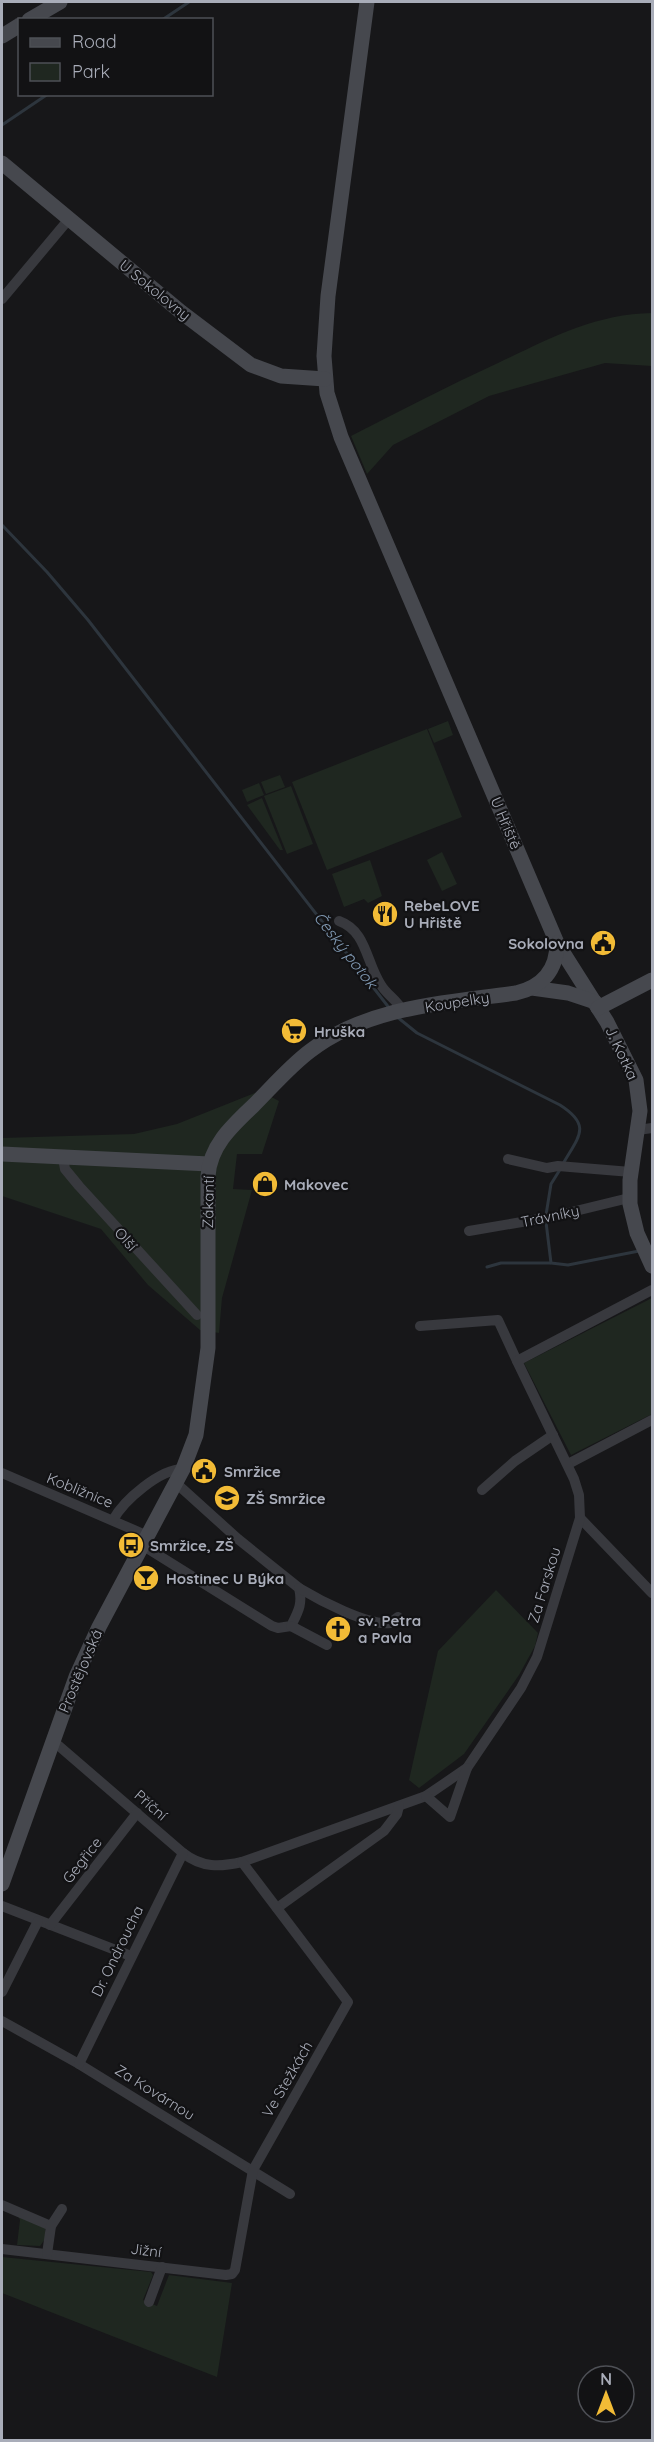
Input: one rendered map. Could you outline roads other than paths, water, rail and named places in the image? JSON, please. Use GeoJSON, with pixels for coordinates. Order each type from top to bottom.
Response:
{"type":"FeatureCollection","features":[{"type":"Feature","properties":{"kind":"main road"},"geometry":{"type":"LineString","coordinates":[[32,18],[60,2]]}},
{"type":"Feature","properties":{"kind":"main road","name":"U Hřiště"},"geometry":{"type":"LineString","coordinates":[[367,2],[328,296],[324,356],[325,379],[332,411],[342,437],[557,943]]}},
{"type":"Feature","properties":{"kind":"main road"},"geometry":{"type":"LineString","coordinates":[[2,36],[18,26]]}},
{"type":"Feature","properties":{"kind":"main road","name":"U Sokolovny"},"geometry":{"type":"LineString","coordinates":[[2,163],[181,312],[251,366],[280,376],[325,379]]}},
{"type":"Feature","properties":{"kind":"main road"},"geometry":{"type":"LineString","coordinates":[[532,988],[545,978],[551,969],[556,959],[557,943]]}},
{"type":"Feature","properties":{"kind":"main road"},"geometry":{"type":"LineString","coordinates":[[557,943],[597,1005],[652,980]]}},
{"type":"Feature","properties":{"kind":"main road","name":"Koupelky"},"geometry":{"type":"LineString","coordinates":[[381,1015],[532,988],[562,992],[597,1005]]}},
{"type":"Feature","properties":{"kind":"main road","name":"J. Kotka"},"geometry":{"type":"LineString","coordinates":[[597,1005],[636,1080],[645,1129],[631,1172]]}},
{"type":"Feature","properties":{"kind":"main road","name":"Zákantí"},"geometry":{"type":"LineString","coordinates":[[183,1469],[198,1426],[207,1357],[209,1164],[218,1144],[228,1131],[303,1056],[338,1035],[381,1015]]}},
{"type":"Feature","properties":{"kind":"main road"},"geometry":{"type":"LineString","coordinates":[[2,1154],[209,1164]]}},
{"type":"Feature","properties":{"kind":"main road"},"geometry":{"type":"LineString","coordinates":[[631,1172],[629,1198],[631,1214],[641,1244],[652,1264]]}},
{"type":"Feature","properties":{"kind":"main road","name":"Prostějovská"},"geometry":{"type":"LineString","coordinates":[[2,1884],[52,1740],[86,1655],[183,1469]]}},
{"type":"Feature","properties":{"kind":"street"},"geometry":{"type":"LineString","coordinates":[[2,299],[69,219]]}},
{"type":"Feature","properties":{"kind":"street"},"geometry":{"type":"LineString","coordinates":[[339,921],[346,924],[363,940],[369,963],[378,981],[400,1011]]}},
{"type":"Feature","properties":{"kind":"street","name":"Olší"},"geometry":{"type":"LineString","coordinates":[[63,1158],[66,1169],[79,1186],[196,1315]]}},
{"type":"Feature","properties":{"kind":"street"},"geometry":{"type":"LineString","coordinates":[[508,1159],[547,1168],[631,1172]]}},
{"type":"Feature","properties":{"kind":"street","name":"Trávníky"},"geometry":{"type":"LineString","coordinates":[[469,1231],[546,1218],[629,1198]]}},
{"type":"Feature","properties":{"kind":"street"},"geometry":{"type":"LineString","coordinates":[[517,1361],[652,1290]]}},
{"type":"Feature","properties":{"kind":"street"},"geometry":{"type":"LineString","coordinates":[[420,1326],[498,1320],[553,1436],[515,1461],[482,1490]]}},
{"type":"Feature","properties":{"kind":"street"},"geometry":{"type":"LineString","coordinates":[[568,1464],[652,1420]]}},
{"type":"Feature","properties":{"kind":"street","name":"Za Farskou"},"geometry":{"type":"LineString","coordinates":[[426,1796],[467,1768],[521,1688],[537,1657],[580,1518],[579,1495],[568,1464],[553,1436]]}},
{"type":"Feature","properties":{"kind":"street"},"geometry":{"type":"LineString","coordinates":[[113,1520],[131,1497],[165,1473],[183,1469]]}},
{"type":"Feature","properties":{"kind":"street","name":"Kobližnice"},"geometry":{"type":"LineString","coordinates":[[2,1473],[113,1520],[272,1626],[278,1629],[291,1626],[327,1646]]}},
{"type":"Feature","properties":{"kind":"street"},"geometry":{"type":"LineString","coordinates":[[176,1483],[238,1539],[300,1588],[326,1604],[378,1622],[390,1623],[398,1617]]}},
{"type":"Feature","properties":{"kind":"street"},"geometry":{"type":"LineString","coordinates":[[580,1518],[652,1593]]}},
{"type":"Feature","properties":{"kind":"street"},"geometry":{"type":"LineString","coordinates":[[291,1626],[302,1599],[300,1588]]}},
{"type":"Feature","properties":{"kind":"street","name":"Příční"},"geometry":{"type":"LineString","coordinates":[[52,1740],[183,1853],[193,1861],[208,1865],[227,1866],[242,1862],[426,1796]]}},
{"type":"Feature","properties":{"kind":"street"},"geometry":{"type":"LineString","coordinates":[[426,1796],[450,1817],[467,1768]]}},
{"type":"Feature","properties":{"kind":"street"},"geometry":{"type":"LineString","coordinates":[[242,1862],[277,1908],[384,1831],[397,1814],[399,1806]]}},
{"type":"Feature","properties":{"kind":"street","name":"Gegřice"},"geometry":{"type":"LineString","coordinates":[[50,1925],[137,1813]]}},
{"type":"Feature","properties":{"kind":"street","name":"Dr. Ondroucha"},"geometry":{"type":"LineString","coordinates":[[79,2064],[183,1853]]}},
{"type":"Feature","properties":{"kind":"street"},"geometry":{"type":"LineString","coordinates":[[2,1906],[131,1956]]}},
{"type":"Feature","properties":{"kind":"street","name":"Ve Stežkách"},"geometry":{"type":"LineString","coordinates":[[253,2170],[348,2002],[277,1908]]}},
{"type":"Feature","properties":{"kind":"street"},"geometry":{"type":"LineString","coordinates":[[2,1992],[38,1921]]}},
{"type":"Feature","properties":{"kind":"street","name":"Za Kovárnou"},"geometry":{"type":"LineString","coordinates":[[2,2021],[79,2064],[290,2194]]}},
{"type":"Feature","properties":{"kind":"street","name":"Jižní"},"geometry":{"type":"LineString","coordinates":[[2,2249],[232,2274],[237,2266],[253,2170]]}},
{"type":"Feature","properties":{"kind":"street"},"geometry":{"type":"LineString","coordinates":[[2,2205],[51,2226]]}},
{"type":"Feature","properties":{"kind":"street"},"geometry":{"type":"LineString","coordinates":[[46,2254],[51,2226],[62,2209]]}},
{"type":"Feature","properties":{"kind":"street"},"geometry":{"type":"LineString","coordinates":[[149,2302],[162,2267]]}},
{"type":"Feature","properties":{"kind":"waterway"},"geometry":{"type":"LineString","coordinates":[[165,18],[189,2]]}},
{"type":"Feature","properties":{"kind":"waterway"},"geometry":{"type":"LineString","coordinates":[[2,125],[45,96]]}},
{"type":"Feature","properties":{"kind":"waterway","name":"Český potok"},"geometry":{"type":"LineString","coordinates":[[2,525],[47,572],[88,620],[390,1009]]}},
{"type":"Feature","properties":{"kind":"waterway","name":"Český potok"},"geometry":{"type":"LineString","coordinates":[[396,1016],[417,1033],[570,1112],[576,1119],[580,1131],[564,1162]]}},
{"type":"Feature","properties":{"kind":"waterway","name":"Český potok"},"geometry":{"type":"LineString","coordinates":[[546,1215],[551,1184],[561,1168]]}},
{"type":"Feature","properties":{"kind":"waterway","name":"Český potok"},"geometry":{"type":"LineString","coordinates":[[546,1222],[551,1263],[568,1265],[639,1251]]}},
{"type":"Feature","properties":{"kind":"waterway"},"geometry":{"type":"LineString","coordinates":[[487,1267],[501,1263],[550,1263]]}},
{"type":"Feature","properties":{"kind":"place","name":"RebeLOVE U Hřiště"},"geometry":{"type":"Point","coordinates":[385,914]}},
{"type":"Feature","properties":{"kind":"place","name":"Sokolovna"},"geometry":{"type":"Point","coordinates":[603,943]}},
{"type":"Feature","properties":{"kind":"place","name":"Hruška"},"geometry":{"type":"Point","coordinates":[294,1031]}},
{"type":"Feature","properties":{"kind":"place","name":"Makovec"},"geometry":{"type":"Point","coordinates":[265,1184]}},
{"type":"Feature","properties":{"kind":"place","name":"Smržice"},"geometry":{"type":"Point","coordinates":[204,1471]}},
{"type":"Feature","properties":{"kind":"place","name":"ZŠ Smržice"},"geometry":{"type":"Point","coordinates":[227,1498]}},
{"type":"Feature","properties":{"kind":"place","name":"Smržice, ZŠ"},"geometry":{"type":"Point","coordinates":[131,1545]}},
{"type":"Feature","properties":{"kind":"place","name":"Hostinec U Býka"},"geometry":{"type":"Point","coordinates":[146,1578]}},
{"type":"Feature","properties":{"kind":"place","name":"sv. Petra a Pavla"},"geometry":{"type":"Point","coordinates":[338,1629]}}]}
